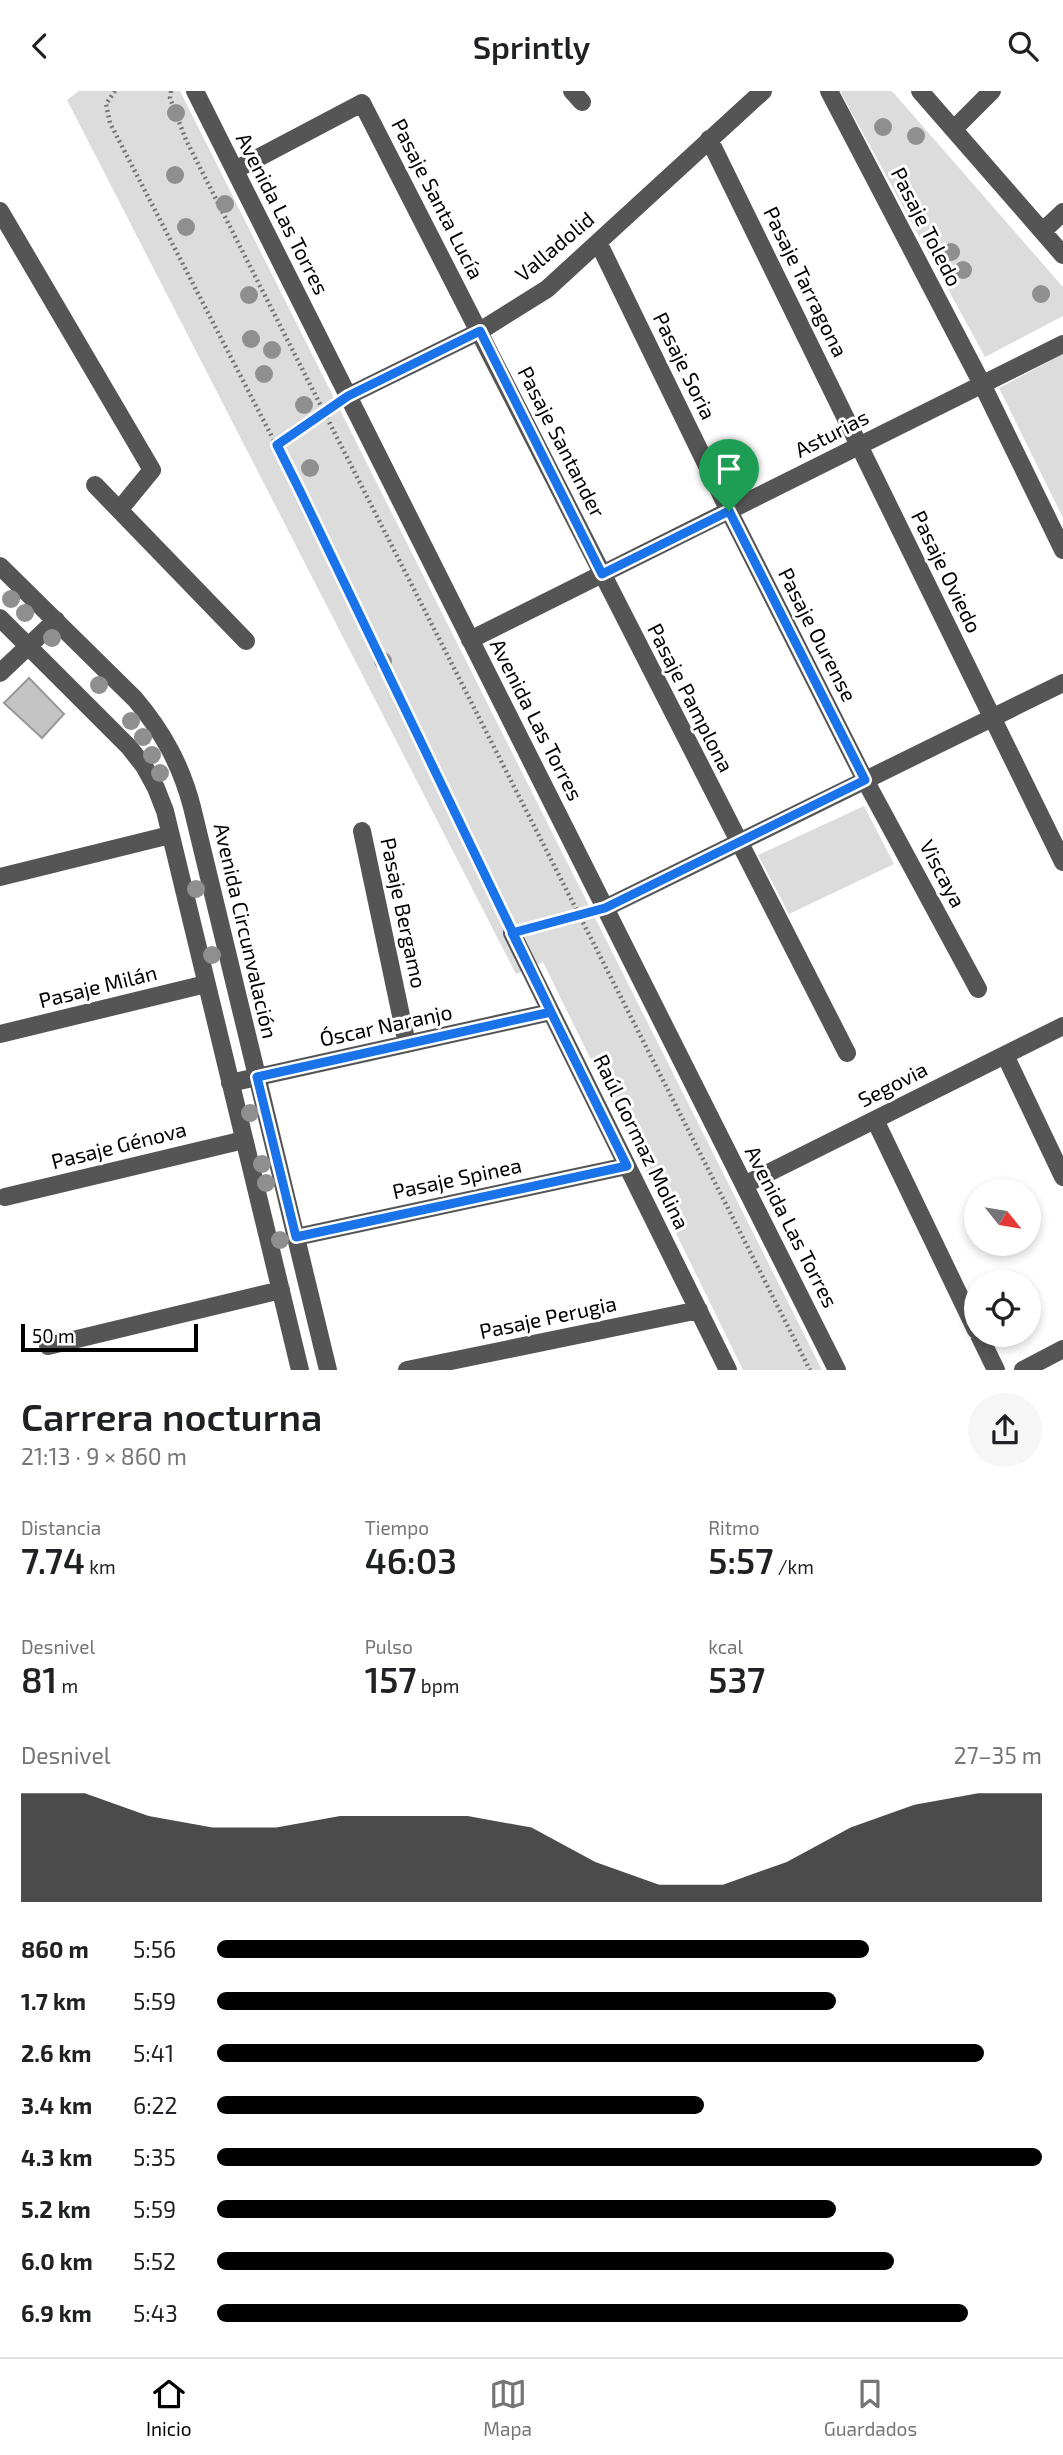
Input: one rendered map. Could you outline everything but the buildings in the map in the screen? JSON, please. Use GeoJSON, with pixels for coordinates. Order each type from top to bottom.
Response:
{"type":"FeatureCollection","features":[{"type":"Feature","properties":{"kind":"street","name":"Avenida Las Torres"},"geometry":{"type":"LineString","coordinates":[[195,91],[837,1370]]}},
{"type":"Feature","properties":{"kind":"street","name":"Valladolid"},"geometry":{"type":"LineString","coordinates":[[348,396],[480,331],[547,289],[763,91]]}},
{"type":"Feature","properties":{"kind":"street","name":"Pasaje Toledo"},"geometry":{"type":"LineString","coordinates":[[829,91],[982,384],[1063,550]]}},
{"type":"Feature","properties":{"kind":"street"},"geometry":{"type":"LineString","coordinates":[[920,91],[1063,255]]}},
{"type":"Feature","properties":{"kind":"street"},"geometry":{"type":"LineString","coordinates":[[954,129],[992,91]]}},
{"type":"Feature","properties":{"kind":"street","name":"Pasaje Santa Lucía"},"geometry":{"type":"LineString","coordinates":[[235,170],[362,103],[480,331]]}},
{"type":"Feature","properties":{"kind":"street","name":"Pasaje Tarragona"},"geometry":{"type":"LineString","coordinates":[[709,139],[860,445]]}},
{"type":"Feature","properties":{"kind":"street"},"geometry":{"type":"LineString","coordinates":[[0,211],[152,470],[120,509]]}},
{"type":"Feature","properties":{"kind":"street"},"geometry":{"type":"LineString","coordinates":[[1044,231],[1063,212]]}},
{"type":"Feature","properties":{"kind":"street","name":"Pasaje Soria"},"geometry":{"type":"LineString","coordinates":[[598,242],[729,511]]}},
{"type":"Feature","properties":{"kind":"street","name":"Pasaje Santander"},"geometry":{"type":"LineString","coordinates":[[480,331],[602,574]]}},
{"type":"Feature","properties":{"kind":"street","name":"Asturias"},"geometry":{"type":"LineString","coordinates":[[470,640],[1063,344]]}},
{"type":"Feature","properties":{"kind":"street","name":"Pasaje Oviedo"},"geometry":{"type":"LineString","coordinates":[[860,445],[1063,862]]}},
{"type":"Feature","properties":{"kind":"street"},"geometry":{"type":"LineString","coordinates":[[96,485],[246,641]]}},
{"type":"Feature","properties":{"kind":"street","name":"Pasaje Ourense"},"geometry":{"type":"LineString","coordinates":[[729,511],[865,780]]}},
{"type":"Feature","properties":{"kind":"street","name":"Avenida Circunvalación"},"geometry":{"type":"LineString","coordinates":[[0,566],[135,699],[152,719],[177,762],[192,807],[328,1370]]}},
{"type":"Feature","properties":{"kind":"street","name":"Pasaje Pamplona"},"geometry":{"type":"LineString","coordinates":[[602,574],[738,843]]}},
{"type":"Feature","properties":{"kind":"street"},"geometry":{"type":"LineString","coordinates":[[0,618],[117,733],[137,757],[156,788],[170,835],[300,1370]]}},
{"type":"Feature","properties":{"kind":"street"},"geometry":{"type":"LineString","coordinates":[[0,673],[56,620]]}},
{"type":"Feature","properties":{"kind":"street"},"geometry":{"type":"LineString","coordinates":[[605,908],[1063,683]]}},
{"type":"Feature","properties":{"kind":"street","name":"Viscaya"},"geometry":{"type":"LineString","coordinates":[[865,780],[978,989]]}},
{"type":"Feature","properties":{"kind":"street","name":"Pasaje Bergamo"},"geometry":{"type":"LineString","coordinates":[[362,831],[407,1044]]}},
{"type":"Feature","properties":{"kind":"street"},"geometry":{"type":"LineString","coordinates":[[0,877],[170,835]]}},
{"type":"Feature","properties":{"kind":"street"},"geometry":{"type":"LineString","coordinates":[[738,843],[847,1053]]}},
{"type":"Feature","properties":{"kind":"street","name":"Raúl Gormaz Molina"},"geometry":{"type":"LineString","coordinates":[[512,933],[728,1370]]}},
{"type":"Feature","properties":{"kind":"street","name":"Pasaje Milán"},"geometry":{"type":"LineString","coordinates":[[0,1034],[206,984]]}},
{"type":"Feature","properties":{"kind":"street","name":"Óscar Naranjo"},"geometry":{"type":"LineString","coordinates":[[230,1083],[551,1012]]}},
{"type":"Feature","properties":{"kind":"street","name":"Segovia"},"geometry":{"type":"LineString","coordinates":[[744,1185],[1063,1026]]}},
{"type":"Feature","properties":{"kind":"street"},"geometry":{"type":"LineString","coordinates":[[1004,1055],[1063,1177]]}},
{"type":"Feature","properties":{"kind":"street"},"geometry":{"type":"LineString","coordinates":[[875,1120],[964,1305]]}},
{"type":"Feature","properties":{"kind":"street","name":"Pasaje Génova"},"geometry":{"type":"LineString","coordinates":[[5,1197],[244,1140]]}},
{"type":"Feature","properties":{"kind":"street","name":"Pasaje Spinea"},"geometry":{"type":"LineString","coordinates":[[296,1237],[627,1166]]}},
{"type":"Feature","properties":{"kind":"street"},"geometry":{"type":"LineString","coordinates":[[48,1346],[281,1290]]}},
{"type":"Feature","properties":{"kind":"street","name":"Pasaje Perugia"},"geometry":{"type":"LineString","coordinates":[[407,1370],[699,1310]]}},
{"type":"Feature","properties":{"kind":"street"},"geometry":{"type":"LineString","coordinates":[[985,1347],[996,1370]]}},
{"type":"Feature","properties":{"kind":"street"},"geometry":{"type":"LineString","coordinates":[[1023,1370],[1063,1349]]}},
{"type":"Feature","properties":{"kind":"path"},"geometry":{"type":"LineString","coordinates":[[115,91],[106,104],[110,123],[277,445],[512,933],[605,908]]}},
{"type":"Feature","properties":{"kind":"path"},"geometry":{"type":"LineString","coordinates":[[171,91],[170,98],[186,140],[810,1370]]}},
{"type":"Feature","properties":{"kind":"path"},"geometry":{"type":"LineString","coordinates":[[277,445],[348,396]]}},
{"type":"Feature","properties":{"kind":"shaded area"},"geometry":{"type":"Polygon","coordinates":[[[79,91],[180,91],[822,1370],[743,1370],[543,962],[516,974],[67,100],[79,91]]]}},
{"type":"Feature","properties":{"kind":"shaded area"},"geometry":{"type":"Polygon","coordinates":[[[840,91],[892,91],[1063,287],[1063,316],[985,357],[840,91]]]}},
{"type":"Feature","properties":{"kind":"shaded area"},"geometry":{"type":"Polygon","coordinates":[[[1063,354],[1063,518],[999,388],[1063,354]]]}},
{"type":"Feature","properties":{"kind":"shaded area"},"geometry":{"type":"Polygon","coordinates":[[[864,806],[894,864],[789,914],[758,855],[864,806]]]}},
{"type":"Feature","properties":{"kind":"route"},"geometry":{"type":"LineString","coordinates":[[729,511],[602,574],[480,331],[348,396],[277,445],[512,933],[551,1012],[257,1077],[296,1237],[627,1166],[551,1012],[512,933],[605,908],[865,780],[729,511]]}}]}
